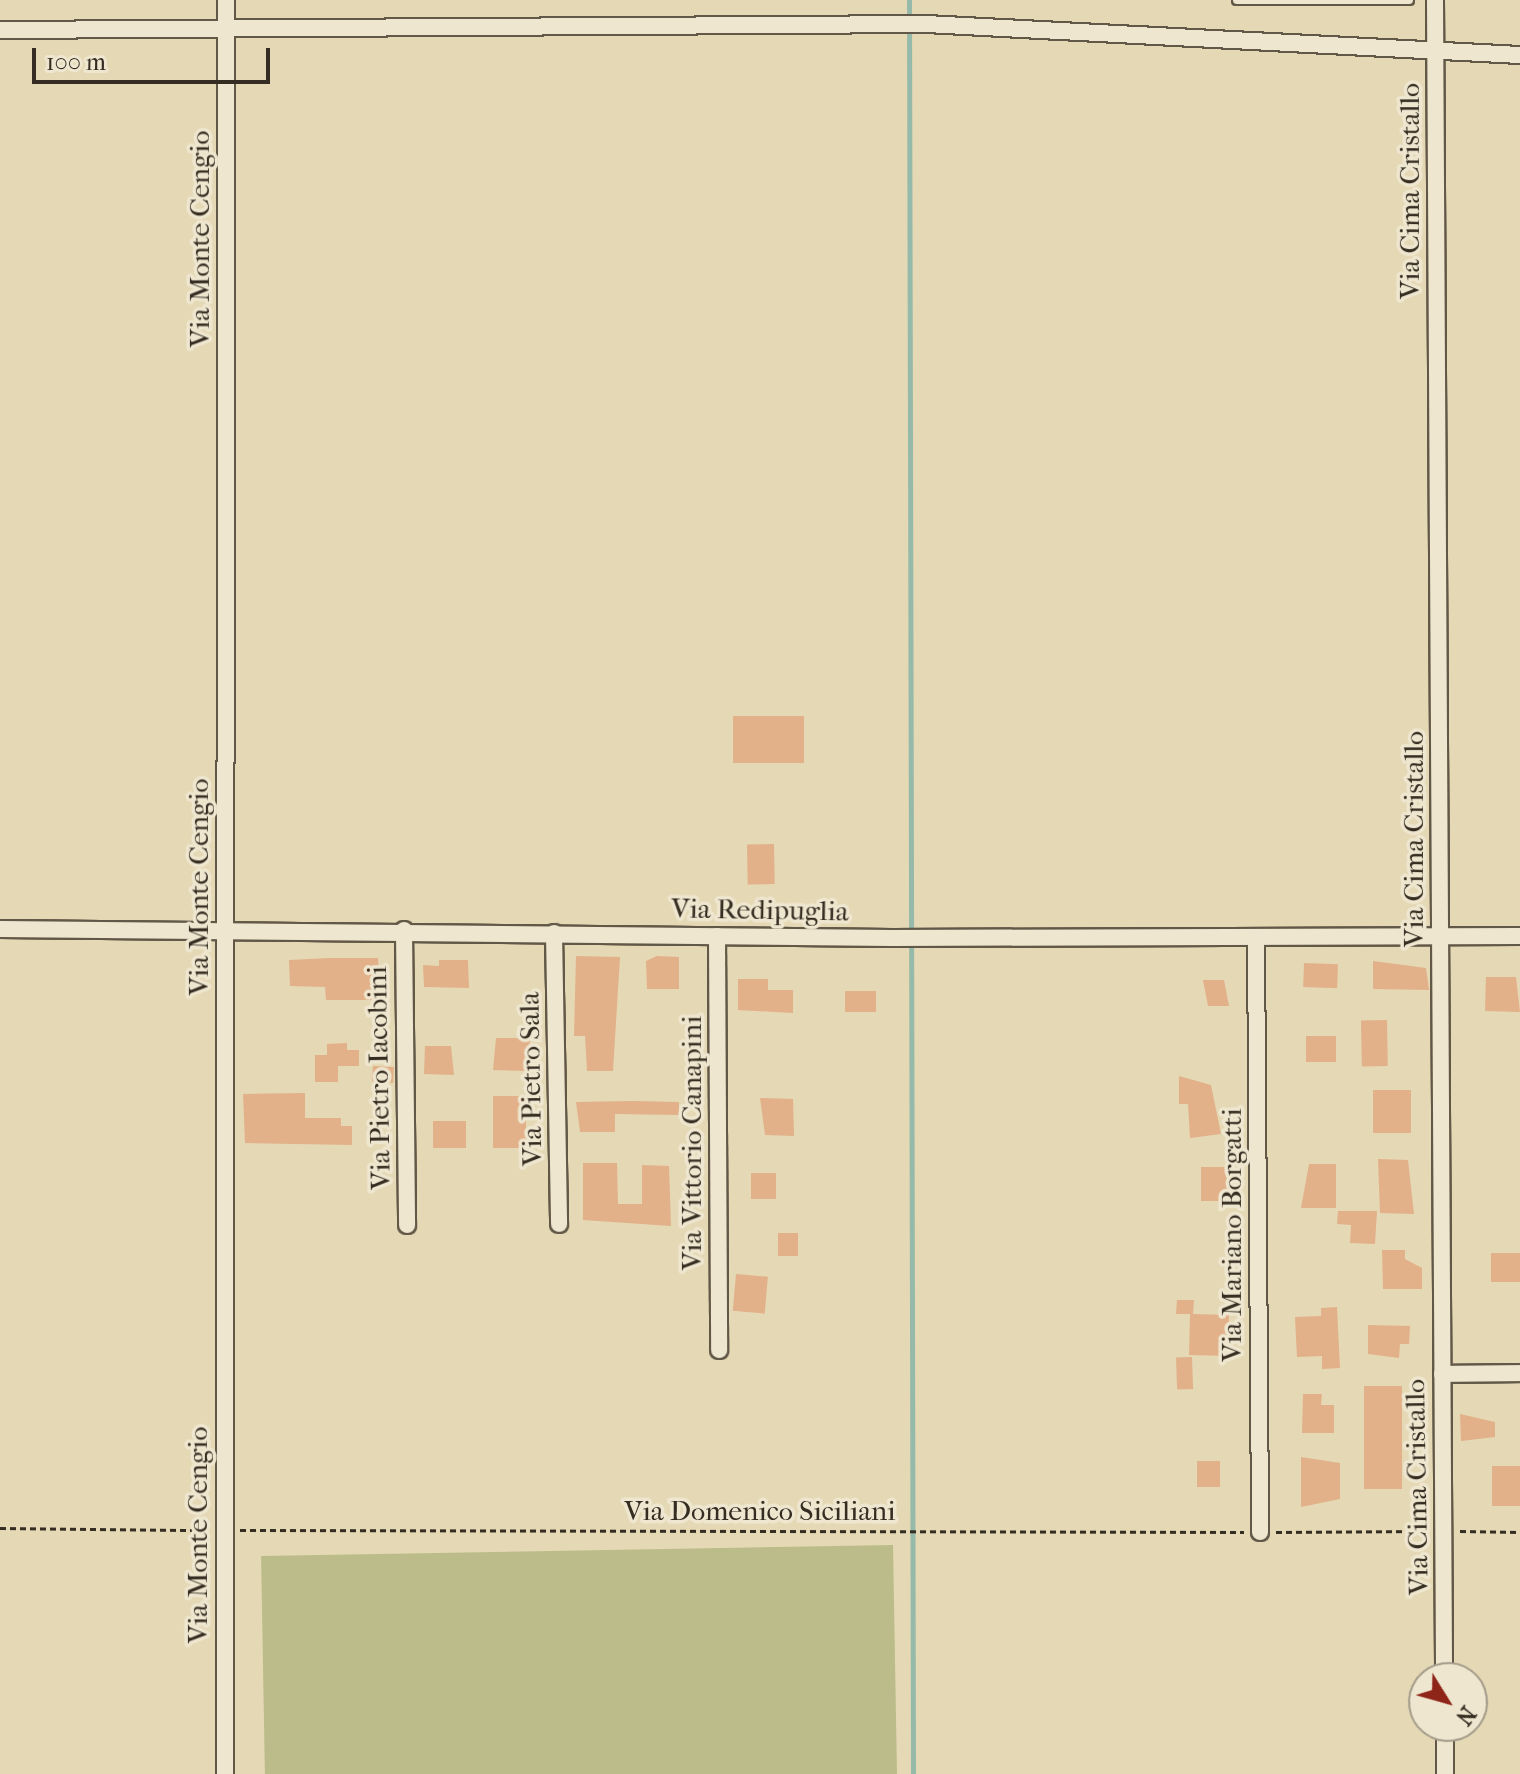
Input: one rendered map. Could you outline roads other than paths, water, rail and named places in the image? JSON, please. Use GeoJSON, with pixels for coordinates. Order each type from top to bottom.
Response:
{"type":"FeatureCollection","features":[{"type":"Feature","properties":{"kind":"street","name":"Via Monte Cengio"},"geometry":{"type":"LineString","coordinates":[[225,1774],[226,0]]}},
{"type":"Feature","properties":{"kind":"street","name":"Via Cima Cristallo"},"geometry":{"type":"LineString","coordinates":[[1435,0],[1444,1662]]}},
{"type":"Feature","properties":{"kind":"street"},"geometry":{"type":"LineString","coordinates":[[0,30],[226,33],[926,24],[1435,53],[1520,55]]}},
{"type":"Feature","properties":{"kind":"street","name":"Via Redipuglia"},"geometry":{"type":"LineString","coordinates":[[0,929],[224,927],[892,938],[1520,936]]}},
{"type":"Feature","properties":{"kind":"street","name":"Via Pietro Iacobini"},"geometry":{"type":"LineString","coordinates":[[404,930],[407,1225]]}},
{"type":"Feature","properties":{"kind":"street","name":"Via Pietro Sala"},"geometry":{"type":"LineString","coordinates":[[554,933],[559,1224]]}},
{"type":"Feature","properties":{"kind":"street","name":"Via Vittorio Canapini"},"geometry":{"type":"LineString","coordinates":[[717,936],[719,1350]]}},
{"type":"Feature","properties":{"kind":"street","name":"Via Mariano Borgatti"},"geometry":{"type":"LineString","coordinates":[[1256,937],[1260,1532]]}},
{"type":"Feature","properties":{"kind":"street"},"geometry":{"type":"LineString","coordinates":[[1442,1374],[1520,1373]]}},
{"type":"Feature","properties":{"kind":"street"},"geometry":{"type":"LineString","coordinates":[[1445,1742],[1445,1774]]}},
{"type":"Feature","properties":{"kind":"lane"},"geometry":{"type":"LineString","coordinates":[[1237,0],[1409,0]]}},
{"type":"Feature","properties":{"kind":"waterway"},"geometry":{"type":"LineString","coordinates":[[909,0],[913,1774]]}}]}
